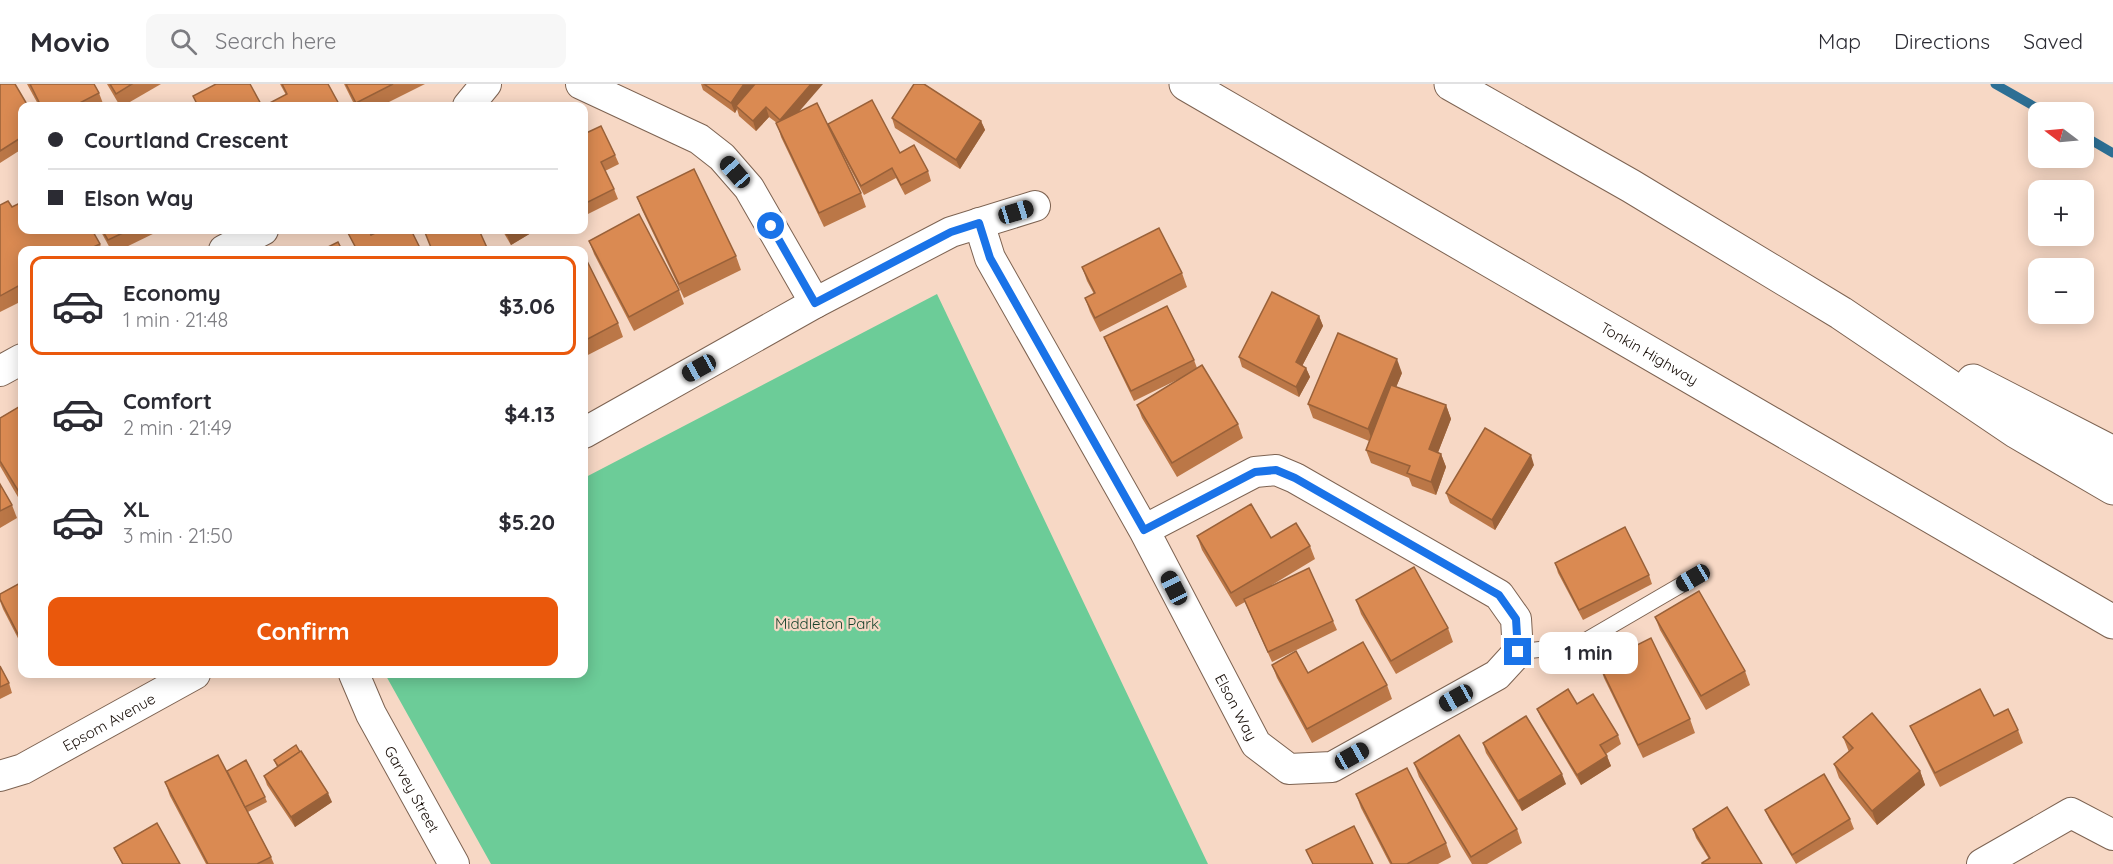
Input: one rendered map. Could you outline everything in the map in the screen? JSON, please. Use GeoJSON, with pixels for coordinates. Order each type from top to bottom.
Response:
{"type":"FeatureCollection","features":[{"type":"Feature","properties":{"kind":"highway","name":"Tonkin Highway"},"geometry":{"type":"LineString","coordinates":[[1186,84],[2113,622]]}},
{"type":"Feature","properties":{"kind":"highway"},"geometry":{"type":"LineString","coordinates":[[1451,84],[1631,186],[1841,313],[2017,432],[2113,488]]}},
{"type":"Feature","properties":{"kind":"highway"},"geometry":{"type":"LineString","coordinates":[[1841,313],[2113,453]]}},
{"type":"Feature","properties":{"kind":"street"},"geometry":{"type":"LineString","coordinates":[[471,102],[486,84]]}},
{"type":"Feature","properties":{"kind":"street"},"geometry":{"type":"LineString","coordinates":[[581,84],[699,139],[722,157],[749,188],[815,303]]}},
{"type":"Feature","properties":{"kind":"street"},"geometry":{"type":"LineString","coordinates":[[588,431],[815,303],[951,232],[1035,206]]}},
{"type":"Feature","properties":{"kind":"street","name":"Elson Way"},"geometry":{"type":"LineString","coordinates":[[979,223],[990,258],[1144,530],[1256,744],[1289,769],[1332,767],[1497,675],[1518,652]]}},
{"type":"Feature","properties":{"kind":"street"},"geometry":{"type":"LineString","coordinates":[[232,246],[254,234]]}},
{"type":"Feature","properties":{"kind":"street"},"geometry":{"type":"LineString","coordinates":[[0,371],[18,361]]}},
{"type":"Feature","properties":{"kind":"street"},"geometry":{"type":"LineString","coordinates":[[1144,530],[1255,472],[1276,470],[1295,478],[1499,595],[1516,619],[1518,652]]}},
{"type":"Feature","properties":{"kind":"street","name":"Epsom Avenue"},"geometry":{"type":"LineString","coordinates":[[0,796],[11,772],[187,678]]}},
{"type":"Feature","properties":{"kind":"street","name":"Garvey Street"},"geometry":{"type":"LineString","coordinates":[[338,678],[371,714]]}},
{"type":"Feature","properties":{"kind":"street","name":"Garvey Street"},"geometry":{"type":"LineString","coordinates":[[356,678],[371,714],[454,864]]}},
{"type":"Feature","properties":{"kind":"street"},"geometry":{"type":"LineString","coordinates":[[1982,864],[2070,813],[2113,835]]}},
{"type":"Feature","properties":{"kind":"lane"},"geometry":{"type":"LineString","coordinates":[[1518,652],[1578,645],[1693,578]]}},
{"type":"Feature","properties":{"kind":"green space","name":"Middleton Park"},"geometry":{"type":"Polygon","coordinates":[[[937,294],[1208,864],[491,864],[387,678],[588,678],[588,476],[937,294]]]}},
{"type":"Feature","properties":{"kind":"building"},"geometry":{"type":"Polygon","coordinates":[[[0,84],[15,84],[26,102],[18,102],[18,140],[0,151],[0,84]]]}},
{"type":"Feature","properties":{"kind":"building"},"geometry":{"type":"Polygon","coordinates":[[[30,84],[94,84],[99,93],[82,102],[39,102],[30,84]]]}},
{"type":"Feature","properties":{"kind":"building"},"geometry":{"type":"Polygon","coordinates":[[[110,84],[132,84],[116,94],[110,84]]]}},
{"type":"Feature","properties":{"kind":"building"},"geometry":{"type":"Polygon","coordinates":[[[216,84],[250,84],[260,102],[196,102],[193,96],[216,84]]]}},
{"type":"Feature","properties":{"kind":"building"},"geometry":{"type":"Polygon","coordinates":[[[282,84],[328,84],[338,102],[272,102],[287,94],[282,84]]]}},
{"type":"Feature","properties":{"kind":"building"},"geometry":{"type":"Polygon","coordinates":[[[346,84],[393,84],[358,102],[355,102],[346,84]]]}},
{"type":"Feature","properties":{"kind":"building"},"geometry":{"type":"Polygon","coordinates":[[[704,84],[744,84],[731,103],[704,84]]]}},
{"type":"Feature","properties":{"kind":"building"},"geometry":{"type":"Polygon","coordinates":[[[755,84],[811,84],[780,120],[766,107],[753,121],[736,106],[755,84]]]}},
{"type":"Feature","properties":{"kind":"building"},"geometry":{"type":"Polygon","coordinates":[[[914,84],[924,84],[981,121],[956,160],[892,118],[914,84]]]}},
{"type":"Feature","properties":{"kind":"building"},"geometry":{"type":"Polygon","coordinates":[[[872,100],[900,153],[914,145],[928,171],[901,185],[892,168],[861,186],[828,124],[872,100]]]}},
{"type":"Feature","properties":{"kind":"building"},"geometry":{"type":"Polygon","coordinates":[[[817,103],[861,193],[819,213],[776,123],[817,103]]]}},
{"type":"Feature","properties":{"kind":"building"},"geometry":{"type":"Polygon","coordinates":[[[601,126],[615,155],[601,162],[614,189],[588,202],[588,132],[601,126]]]}},
{"type":"Feature","properties":{"kind":"building"},"geometry":{"type":"Polygon","coordinates":[[[694,169],[736,256],[679,284],[637,197],[694,169]]]}},
{"type":"Feature","properties":{"kind":"building"},"geometry":{"type":"Polygon","coordinates":[[[8,201],[12,207],[18,204],[18,234],[94,234],[100,244],[96,246],[18,246],[18,286],[0,296],[0,205],[8,201]]]}},
{"type":"Feature","properties":{"kind":"building"},"geometry":{"type":"Polygon","coordinates":[[[639,214],[679,290],[629,317],[589,241],[639,214]]]}},
{"type":"Feature","properties":{"kind":"building"},"geometry":{"type":"Polygon","coordinates":[[[1159,228],[1182,273],[1095,318],[1085,298],[1095,293],[1082,267],[1159,228]]]}},
{"type":"Feature","properties":{"kind":"building"},"geometry":{"type":"Polygon","coordinates":[[[104,234],[121,234],[108,240],[104,234]]]}},
{"type":"Feature","properties":{"kind":"building"},"geometry":{"type":"Polygon","coordinates":[[[349,234],[413,234],[419,246],[355,246],[349,234]]]}},
{"type":"Feature","properties":{"kind":"building"},"geometry":{"type":"Polygon","coordinates":[[[426,234],[481,234],[486,246],[430,246],[426,234]]]}},
{"type":"Feature","properties":{"kind":"building"},"geometry":{"type":"Polygon","coordinates":[[[588,263],[618,323],[588,339],[588,263]]]}},
{"type":"Feature","properties":{"kind":"building"},"geometry":{"type":"Polygon","coordinates":[[[1272,292],[1319,316],[1296,362],[1306,368],[1296,387],[1239,357],[1272,292]]]}},
{"type":"Feature","properties":{"kind":"building"},"geometry":{"type":"Polygon","coordinates":[[[1167,306],[1194,360],[1131,391],[1104,337],[1167,306]]]}},
{"type":"Feature","properties":{"kind":"building"},"geometry":{"type":"Polygon","coordinates":[[[1338,333],[1397,359],[1368,429],[1308,404],[1338,333]]]}},
{"type":"Feature","properties":{"kind":"building"},"geometry":{"type":"Polygon","coordinates":[[[1202,365],[1238,424],[1172,463],[1137,405],[1202,365]]]}},
{"type":"Feature","properties":{"kind":"building"},"geometry":{"type":"Polygon","coordinates":[[[1391,385],[1446,405],[1429,449],[1441,454],[1431,482],[1407,473],[1410,466],[1366,450],[1391,385]]]}},
{"type":"Feature","properties":{"kind":"building"},"geometry":{"type":"Polygon","coordinates":[[[18,407],[18,490],[0,461],[0,418],[18,407]]]}},
{"type":"Feature","properties":{"kind":"building"},"geometry":{"type":"Polygon","coordinates":[[[1485,428],[1531,455],[1492,520],[1446,493],[1485,428]]]}},
{"type":"Feature","properties":{"kind":"building"},"geometry":{"type":"Polygon","coordinates":[[[0,484],[12,505],[0,511],[0,484]]]}},
{"type":"Feature","properties":{"kind":"building"},"geometry":{"type":"Polygon","coordinates":[[[1251,504],[1271,538],[1296,523],[1310,546],[1231,593],[1197,536],[1251,504]]]}},
{"type":"Feature","properties":{"kind":"building"},"geometry":{"type":"Polygon","coordinates":[[[1625,527],[1649,575],[1579,610],[1555,563],[1625,527]]]}},
{"type":"Feature","properties":{"kind":"building"},"geometry":{"type":"Polygon","coordinates":[[[1414,567],[1448,628],[1391,661],[1356,600],[1414,567]]]}},
{"type":"Feature","properties":{"kind":"building"},"geometry":{"type":"Polygon","coordinates":[[[1309,568],[1333,621],[1268,652],[1244,599],[1309,568]]]}},
{"type":"Feature","properties":{"kind":"building"},"geometry":{"type":"Polygon","coordinates":[[[18,584],[18,634],[0,599],[0,594],[18,584]]]}},
{"type":"Feature","properties":{"kind":"building"},"geometry":{"type":"Polygon","coordinates":[[[1699,591],[1745,671],[1701,696],[1655,617],[1699,591]]]}},
{"type":"Feature","properties":{"kind":"building"},"geometry":{"type":"Polygon","coordinates":[[[1651,638],[1690,719],[1638,745],[1599,664],[1651,638]]]}},
{"type":"Feature","properties":{"kind":"building"},"geometry":{"type":"Polygon","coordinates":[[[1363,642],[1387,685],[1307,729],[1272,665],[1296,651],[1308,673],[1363,642]]]}},
{"type":"Feature","properties":{"kind":"building"},"geometry":{"type":"Polygon","coordinates":[[[0,666],[9,683],[0,687],[0,666]]]}},
{"type":"Feature","properties":{"kind":"building"},"geometry":{"type":"Polygon","coordinates":[[[1568,689],[1577,704],[1593,694],[1618,735],[1600,745],[1607,756],[1577,775],[1537,709],[1568,689]]]}},
{"type":"Feature","properties":{"kind":"building"},"geometry":{"type":"Polygon","coordinates":[[[1980,689],[1994,716],[2008,709],[2018,730],[1935,773],[1910,726],[1980,689]]]}},
{"type":"Feature","properties":{"kind":"building"},"geometry":{"type":"Polygon","coordinates":[[[1872,713],[1920,771],[1872,811],[1834,764],[1853,748],[1843,737],[1872,713]]]}},
{"type":"Feature","properties":{"kind":"building"},"geometry":{"type":"Polygon","coordinates":[[[1526,716],[1562,774],[1518,801],[1483,743],[1526,716]]]}},
{"type":"Feature","properties":{"kind":"building"},"geometry":{"type":"Polygon","coordinates":[[[1459,735],[1517,829],[1471,857],[1414,763],[1459,735]]]}},
{"type":"Feature","properties":{"kind":"building"},"geometry":{"type":"Polygon","coordinates":[[[296,745],[300,752],[278,766],[274,760],[296,745]]]}},
{"type":"Feature","properties":{"kind":"building"},"geometry":{"type":"Polygon","coordinates":[[[301,751],[328,793],[291,817],[264,776],[301,751]]]}},
{"type":"Feature","properties":{"kind":"building"},"geometry":{"type":"Polygon","coordinates":[[[218,755],[271,857],[257,864],[208,864],[165,782],[218,755]]]}},
{"type":"Feature","properties":{"kind":"building"},"geometry":{"type":"Polygon","coordinates":[[[246,760],[265,797],[245,807],[227,771],[246,760]]]}},
{"type":"Feature","properties":{"kind":"building"},"geometry":{"type":"Polygon","coordinates":[[[1407,768],[1446,843],[1407,864],[1392,864],[1356,794],[1407,768]]]}},
{"type":"Feature","properties":{"kind":"building"},"geometry":{"type":"Polygon","coordinates":[[[1824,774],[1850,819],[1792,855],[1765,810],[1824,774]]]}},
{"type":"Feature","properties":{"kind":"building"},"geometry":{"type":"Polygon","coordinates":[[[1727,807],[1762,864],[1702,864],[1710,858],[1693,829],[1727,807]]]}},
{"type":"Feature","properties":{"kind":"building"},"geometry":{"type":"Polygon","coordinates":[[[157,823],[180,864],[123,864],[114,848],[157,823]]]}},
{"type":"Feature","properties":{"kind":"building"},"geometry":{"type":"Polygon","coordinates":[[[1354,826],[1373,864],[1313,864],[1306,850],[1354,826]]]}},
{"type":"Feature","properties":{"kind":"waterway"},"geometry":{"type":"LineString","coordinates":[[1995,84],[2028,103]]}},
{"type":"Feature","properties":{"kind":"waterway"},"geometry":{"type":"LineString","coordinates":[[2094,142],[2113,153]]}},
{"type":"Feature","properties":{"kind":"route"},"geometry":{"type":"LineString","coordinates":[[771,226],[815,303],[951,232],[979,223],[990,258],[1144,530],[1255,472],[1276,470],[1295,478],[1499,595],[1516,619],[1518,652]]}}]}
